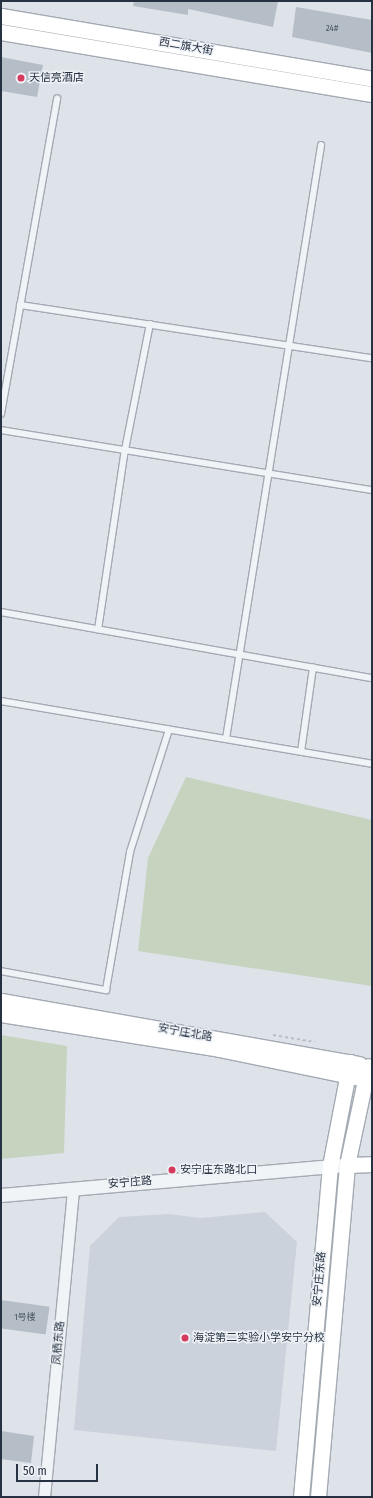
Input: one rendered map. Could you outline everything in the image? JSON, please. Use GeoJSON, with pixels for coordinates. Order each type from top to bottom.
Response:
{"type":"FeatureCollection","features":[{"type":"Feature","properties":{"kind":"main road","name":"西二旗大街"},"geometry":{"type":"LineString","coordinates":[[1,16],[372,79]]}},
{"type":"Feature","properties":{"kind":"main road","name":"西二旗大街"},"geometry":{"type":"LineString","coordinates":[[1,32],[372,94]]}},
{"type":"Feature","properties":{"kind":"main road","name":"安宁庄北路"},"geometry":{"type":"LineString","coordinates":[[1,1001],[369,1073]]}},
{"type":"Feature","properties":{"kind":"main road","name":"安宁庄北路"},"geometry":{"type":"LineString","coordinates":[[1,1014],[349,1068]]}},
{"type":"Feature","properties":{"kind":"main road","name":"安宁庄东路"},"geometry":{"type":"LineString","coordinates":[[301,1497],[330,1166],[349,1068]]}},
{"type":"Feature","properties":{"kind":"main road","name":"安宁庄东路"},"geometry":{"type":"LineString","coordinates":[[318,1497],[347,1165],[369,1073]]}},
{"type":"Feature","properties":{"kind":"main road"},"geometry":{"type":"LineString","coordinates":[[347,1165],[372,1164]]}},
{"type":"Feature","properties":{"kind":"street","name":"安宁庄路"},"geometry":{"type":"LineString","coordinates":[[1,1195],[347,1165]]}},
{"type":"Feature","properties":{"kind":"street","name":"凤栖东路"},"geometry":{"type":"LineString","coordinates":[[44,1497],[74,1188]]}},
{"type":"Feature","properties":{"kind":"lane"},"geometry":{"type":"LineString","coordinates":[[1,414],[57,99]]}},
{"type":"Feature","properties":{"kind":"lane"},"geometry":{"type":"LineString","coordinates":[[226,739],[321,146]]}},
{"type":"Feature","properties":{"kind":"lane"},"geometry":{"type":"LineString","coordinates":[[20,305],[372,358]]}},
{"type":"Feature","properties":{"kind":"lane"},"geometry":{"type":"LineString","coordinates":[[98,630],[125,450],[150,324]]}},
{"type":"Feature","properties":{"kind":"lane"},"geometry":{"type":"LineString","coordinates":[[1,430],[372,490]]}},
{"type":"Feature","properties":{"kind":"lane"},"geometry":{"type":"LineString","coordinates":[[1,612],[372,678]]}},
{"type":"Feature","properties":{"kind":"lane"},"geometry":{"type":"LineString","coordinates":[[301,752],[313,668]]}},
{"type":"Feature","properties":{"kind":"lane"},"geometry":{"type":"LineString","coordinates":[[1,701],[372,764]]}},
{"type":"Feature","properties":{"kind":"lane"},"geometry":{"type":"LineString","coordinates":[[1,971],[106,990],[130,852],[168,730]]}},
{"type":"Feature","properties":{"kind":"shaded area","name":"海淀第二实验小学安宁分校"},"geometry":{"type":"Polygon","coordinates":[[[265,1212],[297,1242],[276,1451],[74,1430],[90,1246],[119,1217],[168,1214],[201,1218],[265,1212]]]}},
{"type":"Feature","properties":{"kind":"green space"},"geometry":{"type":"Polygon","coordinates":[[[186,777],[372,820],[372,986],[138,951],[148,858],[186,777]]]}},
{"type":"Feature","properties":{"kind":"green space"},"geometry":{"type":"Polygon","coordinates":[[[1,1035],[67,1046],[64,1153],[1,1159],[1,1035]]]}},
{"type":"Feature","properties":{"kind":"building"},"geometry":{"type":"Polygon","coordinates":[[[134,1],[278,1],[273,27],[188,9],[188,15],[133,6],[134,1]]]}},
{"type":"Feature","properties":{"kind":"building"},"geometry":{"type":"Polygon","coordinates":[[[296,7],[372,20],[372,53],[292,37],[296,7]]]}},
{"type":"Feature","properties":{"kind":"building","name":"天信亮酒店"},"geometry":{"type":"Polygon","coordinates":[[[1,57],[43,65],[37,97],[1,91],[1,57]]]}},
{"type":"Feature","properties":{"kind":"building"},"geometry":{"type":"Polygon","coordinates":[[[1,1300],[50,1307],[46,1335],[1,1328],[1,1300]]]}},
{"type":"Feature","properties":{"kind":"building"},"geometry":{"type":"Polygon","coordinates":[[[1,1431],[34,1436],[31,1463],[1,1459],[1,1431]]]}},
{"type":"Feature","properties":{"kind":"place","name":"天信亮酒店"},"geometry":{"type":"Point","coordinates":[21,78]}},
{"type":"Feature","properties":{"kind":"place","name":"安宁庄东路北口"},"geometry":{"type":"Point","coordinates":[172,1170]}},
{"type":"Feature","properties":{"kind":"place","name":"海淀第二实验小学安宁分校"},"geometry":{"type":"Point","coordinates":[185,1338]}}]}
